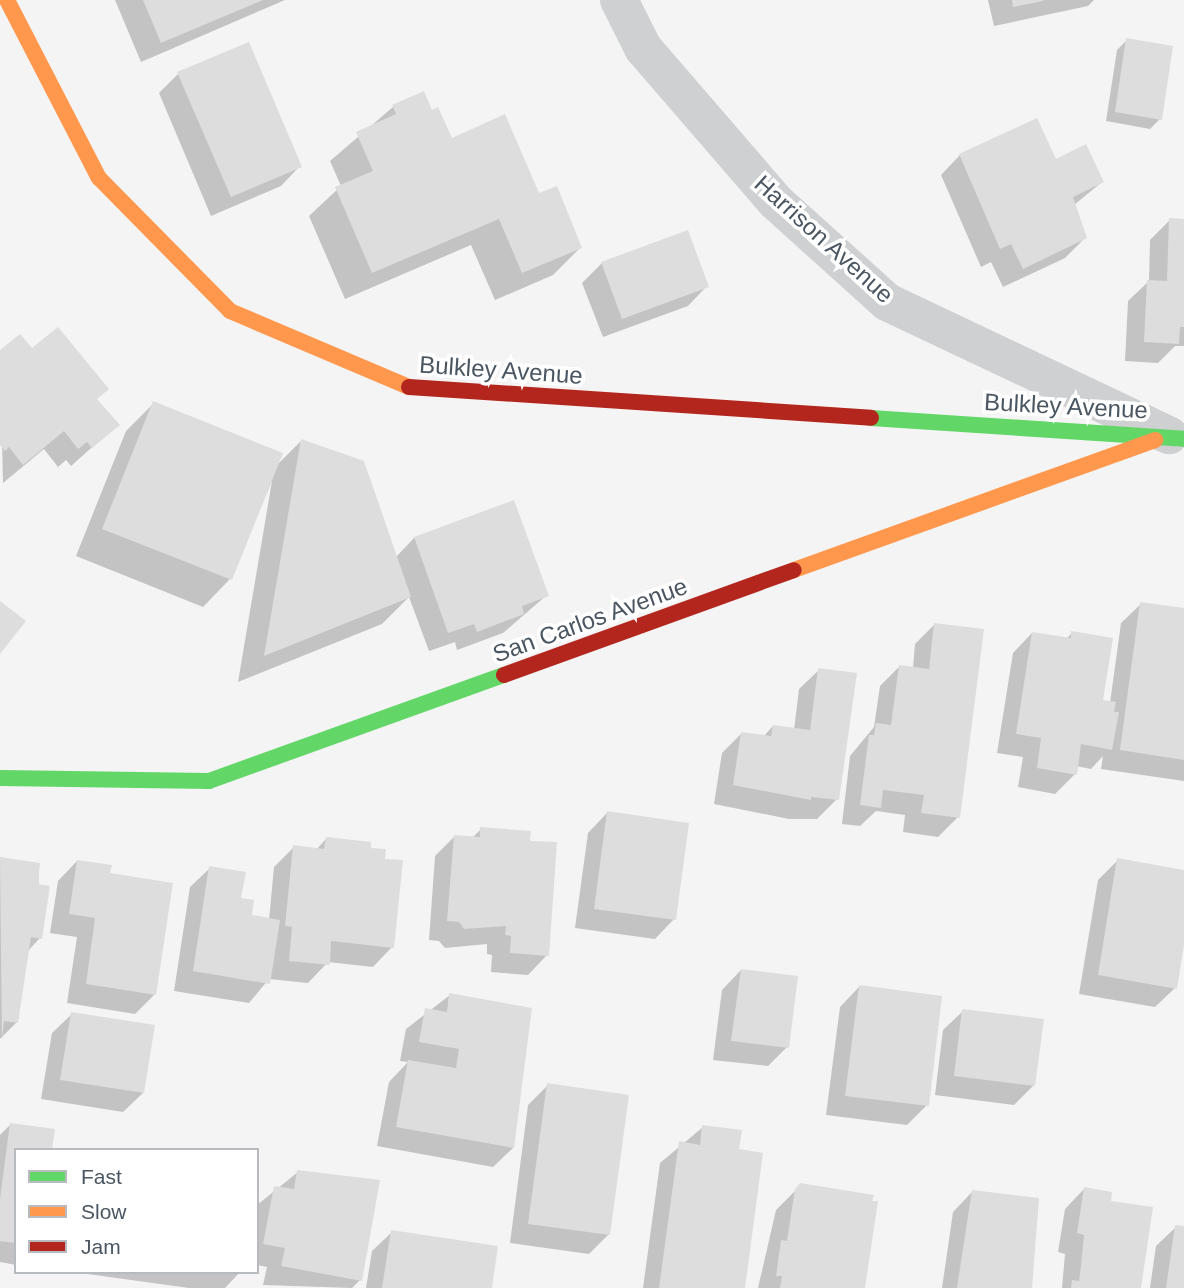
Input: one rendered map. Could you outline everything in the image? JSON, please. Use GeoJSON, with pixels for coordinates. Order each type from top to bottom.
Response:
{"type":"FeatureCollection","features":[{"type":"Feature","properties":{"kind":"street","name":"Bulkley Avenue"},"geometry":{"type":"LineString","coordinates":[[7,0],[99,178],[230,312],[408,387],[1179,435]]}},
{"type":"Feature","properties":{"kind":"street","name":"Harrison Avenue"},"geometry":{"type":"LineString","coordinates":[[619,0],[643,48],[775,201],[887,302],[1179,435]]}},
{"type":"Feature","properties":{"kind":"street","name":"San Carlos Avenue"},"geometry":{"type":"LineString","coordinates":[[0,778],[209,781],[1179,435]]}},
{"type":"Feature","properties":{"kind":"building"},"geometry":{"type":"Polygon","coordinates":[[[143,0],[263,0],[161,43],[143,0]]]}},
{"type":"Feature","properties":{"kind":"building"},"geometry":{"type":"Polygon","coordinates":[[[1012,0],[1043,0],[1043,1],[1013,7],[1012,0]]]}},
{"type":"Feature","properties":{"kind":"building"},"geometry":{"type":"Polygon","coordinates":[[[1126,38],[1173,46],[1162,120],[1115,112],[1126,38]]]}},
{"type":"Feature","properties":{"kind":"building"},"geometry":{"type":"Polygon","coordinates":[[[249,42],[302,167],[231,197],[177,72],[249,42]]]}},
{"type":"Feature","properties":{"kind":"building"},"geometry":{"type":"Polygon","coordinates":[[[424,91],[432,110],[438,107],[452,138],[505,114],[539,193],[557,186],[582,248],[522,273],[499,219],[372,273],[335,187],[373,171],[356,132],[396,114],[392,105],[424,91]]]}},
{"type":"Feature","properties":{"kind":"building"},"geometry":{"type":"Polygon","coordinates":[[[1037,118],[1056,159],[1086,144],[1104,182],[1073,197],[1087,238],[1023,269],[1011,244],[1000,249],[959,154],[1037,118]]]}},
{"type":"Feature","properties":{"kind":"building"},"geometry":{"type":"Polygon","coordinates":[[[1169,218],[1184,219],[1184,327],[1180,327],[1179,344],[1144,342],[1147,280],[1167,281],[1169,218]]]}},
{"type":"Feature","properties":{"kind":"building"},"geometry":{"type":"Polygon","coordinates":[[[688,230],[709,287],[622,319],[601,262],[688,230]]]}},
{"type":"Feature","properties":{"kind":"building"},"geometry":{"type":"Polygon","coordinates":[[[58,327],[109,389],[97,399],[120,425],[92,448],[87,442],[78,449],[64,431],[23,465],[9,447],[5,451],[0,445],[0,350],[20,334],[32,348],[58,327]]]}},
{"type":"Feature","properties":{"kind":"building"},"geometry":{"type":"Polygon","coordinates":[[[153,401],[283,453],[232,580],[102,529],[153,401]]]}},
{"type":"Feature","properties":{"kind":"building"},"geometry":{"type":"Polygon","coordinates":[[[301,439],[364,461],[411,597],[264,656],[301,439]]]}},
{"type":"Feature","properties":{"kind":"building"},"geometry":{"type":"Polygon","coordinates":[[[514,500],[549,596],[522,606],[524,614],[477,632],[474,624],[448,633],[414,537],[514,500]]]}},
{"type":"Feature","properties":{"kind":"building"},"geometry":{"type":"Polygon","coordinates":[[[0,601],[26,621],[0,654],[0,601]]]}},
{"type":"Feature","properties":{"kind":"building"},"geometry":{"type":"Polygon","coordinates":[[[1140,602],[1184,608],[1184,760],[1120,750],[1140,602]]]}},
{"type":"Feature","properties":{"kind":"building"},"geometry":{"type":"Polygon","coordinates":[[[934,623],[984,629],[960,818],[921,813],[924,795],[883,790],[881,808],[860,805],[869,735],[874,735],[876,723],[891,725],[899,665],[929,669],[934,623]]]}},
{"type":"Feature","properties":{"kind":"building"},"geometry":{"type":"Polygon","coordinates":[[[1071,631],[1113,638],[1103,700],[1116,702],[1114,712],[1119,712],[1112,750],[1081,744],[1077,775],[1037,768],[1041,738],[1016,734],[1032,632],[1071,638],[1071,631]]]}},
{"type":"Feature","properties":{"kind":"building"},"geometry":{"type":"Polygon","coordinates":[[[818,668],[857,673],[839,800],[811,797],[811,800],[733,785],[741,732],[771,736],[773,725],[810,730],[818,668]]]}},
{"type":"Feature","properties":{"kind":"building"},"geometry":{"type":"Polygon","coordinates":[[[607,811],[689,823],[676,920],[594,909],[607,811]]]}},
{"type":"Feature","properties":{"kind":"building"},"geometry":{"type":"Polygon","coordinates":[[[480,827],[531,831],[530,841],[557,842],[549,956],[510,953],[511,936],[505,935],[506,926],[464,929],[459,922],[447,921],[454,835],[480,837],[480,827]]]}},
{"type":"Feature","properties":{"kind":"building"},"geometry":{"type":"Polygon","coordinates":[[[326,837],[371,842],[371,848],[386,849],[385,859],[403,860],[394,948],[331,941],[330,965],[289,961],[292,927],[285,926],[293,845],[324,849],[326,837]]]}},
{"type":"Feature","properties":{"kind":"building"},"geometry":{"type":"Polygon","coordinates":[[[0,857],[40,863],[38,884],[50,886],[42,939],[31,937],[18,1023],[4,1021],[2,1040],[0,857]]]}},
{"type":"Feature","properties":{"kind":"building"},"geometry":{"type":"Polygon","coordinates":[[[1117,858],[1184,870],[1184,945],[1177,989],[1098,975],[1117,858]]]}},
{"type":"Feature","properties":{"kind":"building"},"geometry":{"type":"Polygon","coordinates":[[[77,860],[112,865],[110,873],[173,883],[156,995],[86,984],[95,918],[69,914],[77,860]]]}},
{"type":"Feature","properties":{"kind":"building"},"geometry":{"type":"Polygon","coordinates":[[[209,866],[246,872],[241,898],[254,900],[252,915],[280,920],[270,984],[193,971],[209,866]]]}},
{"type":"Feature","properties":{"kind":"building"},"geometry":{"type":"Polygon","coordinates":[[[741,969],[798,976],[789,1048],[731,1041],[741,969]]]}},
{"type":"Feature","properties":{"kind":"building"},"geometry":{"type":"Polygon","coordinates":[[[859,985],[942,996],[929,1106],[845,1096],[859,985]]]}},
{"type":"Feature","properties":{"kind":"building"},"geometry":{"type":"Polygon","coordinates":[[[449,993],[532,1008],[514,1148],[396,1127],[408,1060],[456,1068],[459,1049],[419,1042],[425,1008],[447,1012],[449,993]]]}},
{"type":"Feature","properties":{"kind":"building"},"geometry":{"type":"Polygon","coordinates":[[[962,1009],[1044,1019],[1035,1086],[954,1076],[962,1009]]]}},
{"type":"Feature","properties":{"kind":"building"},"geometry":{"type":"Polygon","coordinates":[[[71,1012],[155,1025],[144,1093],[60,1080],[71,1012]]]}},
{"type":"Feature","properties":{"kind":"building"},"geometry":{"type":"Polygon","coordinates":[[[547,1083],[629,1095],[610,1235],[528,1224],[547,1083]]]}},
{"type":"Feature","properties":{"kind":"building"},"geometry":{"type":"Polygon","coordinates":[[[10,1123],[55,1129],[52,1148],[14,1148],[14,1243],[0,1241],[0,1199],[10,1123]]]}},
{"type":"Feature","properties":{"kind":"building"},"geometry":{"type":"Polygon","coordinates":[[[702,1125],[742,1130],[739,1149],[763,1153],[745,1288],[659,1288],[679,1141],[700,1145],[702,1125]]]}},
{"type":"Feature","properties":{"kind":"building"},"geometry":{"type":"Polygon","coordinates":[[[297,1170],[380,1180],[362,1281],[281,1266],[285,1248],[263,1244],[274,1186],[294,1189],[297,1170]]]}},
{"type":"Feature","properties":{"kind":"building"},"geometry":{"type":"Polygon","coordinates":[[[800,1183],[874,1195],[872,1201],[878,1201],[865,1288],[780,1288],[782,1276],[776,1276],[781,1240],[787,1241],[795,1189],[800,1183]]]}},
{"type":"Feature","properties":{"kind":"building"},"geometry":{"type":"Polygon","coordinates":[[[1084,1187],[1112,1192],[1111,1201],[1153,1207],[1141,1288],[1071,1288],[1072,1280],[1079,1281],[1081,1266],[1084,1235],[1077,1233],[1084,1187]]]}},
{"type":"Feature","properties":{"kind":"building"},"geometry":{"type":"Polygon","coordinates":[[[972,1190],[1039,1198],[1032,1288],[957,1288],[972,1190]]]}},
{"type":"Feature","properties":{"kind":"building"},"geometry":{"type":"Polygon","coordinates":[[[1175,1225],[1184,1226],[1184,1288],[1166,1288],[1175,1225]]]}},
{"type":"Feature","properties":{"kind":"building"},"geometry":{"type":"Polygon","coordinates":[[[391,1230],[498,1246],[492,1288],[382,1288],[391,1230]]]}},
{"type":"Feature","properties":{"kind":"traffic: fast"},"geometry":{"type":"LineString","coordinates":[[871,418],[1184,439]]}},
{"type":"Feature","properties":{"kind":"traffic: fast"},"geometry":{"type":"LineString","coordinates":[[0,778],[209,781],[504,675]]}},
{"type":"Feature","properties":{"kind":"traffic: slow"},"geometry":{"type":"LineString","coordinates":[[7,0],[99,178],[230,311],[409,387]]}},
{"type":"Feature","properties":{"kind":"traffic: slow"},"geometry":{"type":"LineString","coordinates":[[794,570],[1155,440]]}},
{"type":"Feature","properties":{"kind":"traffic: jam"},"geometry":{"type":"LineString","coordinates":[[409,387],[871,418]]}},
{"type":"Feature","properties":{"kind":"traffic: jam"},"geometry":{"type":"LineString","coordinates":[[504,675],[794,570]]}}]}
